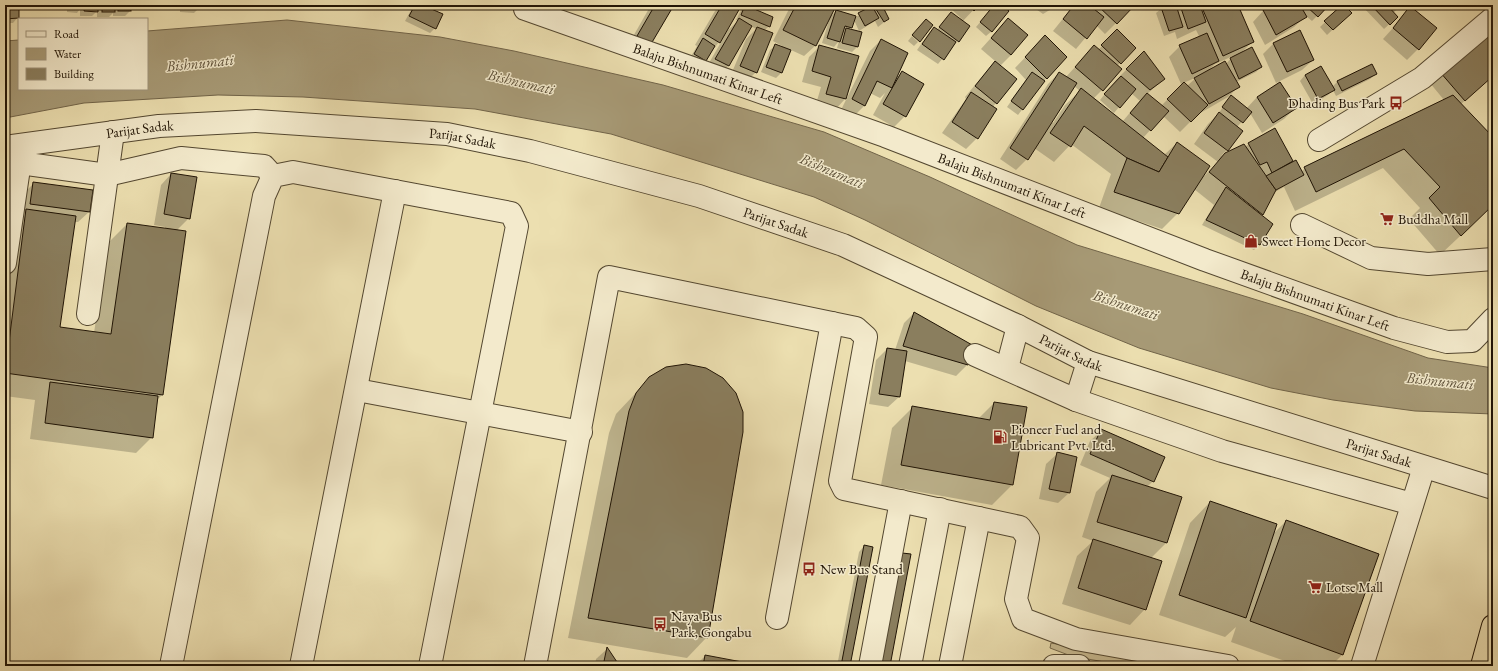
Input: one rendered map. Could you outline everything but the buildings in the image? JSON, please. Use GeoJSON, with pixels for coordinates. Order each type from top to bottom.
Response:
{"type":"FeatureCollection","features":[{"type":"Feature","properties":{"kind":"highway"},"geometry":{"type":"LineString","coordinates":[[1482,666],[1493,626]]}},
{"type":"Feature","properties":{"kind":"street","name":"Balaju Bishnumati Kinar Left"},"geometry":{"type":"LineString","coordinates":[[525,9],[885,136],[1206,260],[1394,328],[1447,342],[1472,341],[1493,319]]}},
{"type":"Feature","properties":{"kind":"street"},"geometry":{"type":"LineString","coordinates":[[1319,140],[1422,78],[1493,18]]}},
{"type":"Feature","properties":{"kind":"street","name":"Parijat Sadak"},"geometry":{"type":"LineString","coordinates":[[16,152],[113,132],[159,126],[256,121],[447,134],[530,151],[699,196],[843,245],[1018,326],[1088,362],[1493,488]]}},
{"type":"Feature","properties":{"kind":"street"},"geometry":{"type":"LineString","coordinates":[[88,314],[113,132]]}},
{"type":"Feature","properties":{"kind":"street"},"geometry":{"type":"LineString","coordinates":[[5,263],[16,152],[107,175],[181,158],[264,166],[273,176]]}},
{"type":"Feature","properties":{"kind":"street"},"geometry":{"type":"LineString","coordinates":[[273,176],[293,172],[511,213],[517,226],[430,666]]}},
{"type":"Feature","properties":{"kind":"street"},"geometry":{"type":"LineString","coordinates":[[171,666],[264,196],[273,176]]}},
{"type":"Feature","properties":{"kind":"street"},"geometry":{"type":"LineString","coordinates":[[301,666],[395,191]]}},
{"type":"Feature","properties":{"kind":"street"},"geometry":{"type":"LineString","coordinates":[[1302,225],[1371,258],[1428,264],[1493,258]]}},
{"type":"Feature","properties":{"kind":"street"},"geometry":{"type":"LineString","coordinates":[[535,666],[581,432],[609,277],[856,328],[866,337],[840,481],[844,488],[1020,527],[1028,538],[1016,600],[1024,619],[1076,639],[1228,666]]}},
{"type":"Feature","properties":{"kind":"street"},"geometry":{"type":"LineString","coordinates":[[777,618],[832,323]]}},
{"type":"Feature","properties":{"kind":"street"},"geometry":{"type":"LineString","coordinates":[[1007,368],[1018,326]]}},
{"type":"Feature","properties":{"kind":"street"},"geometry":{"type":"LineString","coordinates":[[975,355],[1076,400],[1222,451],[1412,504]]}},
{"type":"Feature","properties":{"kind":"street"},"geometry":{"type":"LineString","coordinates":[[1076,400],[1088,362]]}},
{"type":"Feature","properties":{"kind":"street"},"geometry":{"type":"LineString","coordinates":[[356,390],[581,432]]}},
{"type":"Feature","properties":{"kind":"street"},"geometry":{"type":"LineString","coordinates":[[1362,666],[1424,467]]}},
{"type":"Feature","properties":{"kind":"street"},"geometry":{"type":"LineString","coordinates":[[870,666],[901,501]]}},
{"type":"Feature","properties":{"kind":"street"},"geometry":{"type":"LineString","coordinates":[[910,666],[940,509]]}},
{"type":"Feature","properties":{"kind":"street"},"geometry":{"type":"LineString","coordinates":[[950,666],[979,518]]}},
{"type":"Feature","properties":{"kind":"street"},"geometry":{"type":"LineString","coordinates":[[1054,666],[1079,666]]}},
{"type":"Feature","properties":{"kind":"shaded area"},"geometry":{"type":"Polygon","coordinates":[[[1051,643],[1181,666],[1127,666],[1071,656],[1050,648],[1051,643]]]}},
{"type":"Feature","properties":{"kind":"water","name":"Bishnumati"},"geometry":{"type":"Polygon","coordinates":[[[287,20],[440,37],[514,51],[663,85],[824,132],[930,177],[1077,245],[1303,314],[1428,358],[1493,368],[1493,414],[1415,411],[1333,400],[1271,388],[1139,348],[1036,306],[865,220],[814,197],[611,134],[475,109],[303,97],[218,95],[84,103],[5,118],[5,41],[18,40],[18,90],[148,90],[148,31],[287,20]]]}},
{"type":"Feature","properties":{"kind":"place","name":"Dhading Bus Park"},"geometry":{"type":"Point","coordinates":[1396,103]}},
{"type":"Feature","properties":{"kind":"place","name":"Buddha Mall"},"geometry":{"type":"Point","coordinates":[1387,219]}},
{"type":"Feature","properties":{"kind":"place","name":"Sweet Home Decor"},"geometry":{"type":"Point","coordinates":[1251,241]}},
{"type":"Feature","properties":{"kind":"place","name":"Pioneer Fuel and Lubricant Pvt. Ltd."},"geometry":{"type":"Point","coordinates":[1000,437]}},
{"type":"Feature","properties":{"kind":"place","name":"New Bus Stand"},"geometry":{"type":"Point","coordinates":[809,569]}},
{"type":"Feature","properties":{"kind":"place","name":"Lotse Mall"},"geometry":{"type":"Point","coordinates":[1315,587]}},
{"type":"Feature","properties":{"kind":"place","name":"Naya Bus Park, Gongabu"},"geometry":{"type":"Point","coordinates":[660,624]}}]}
